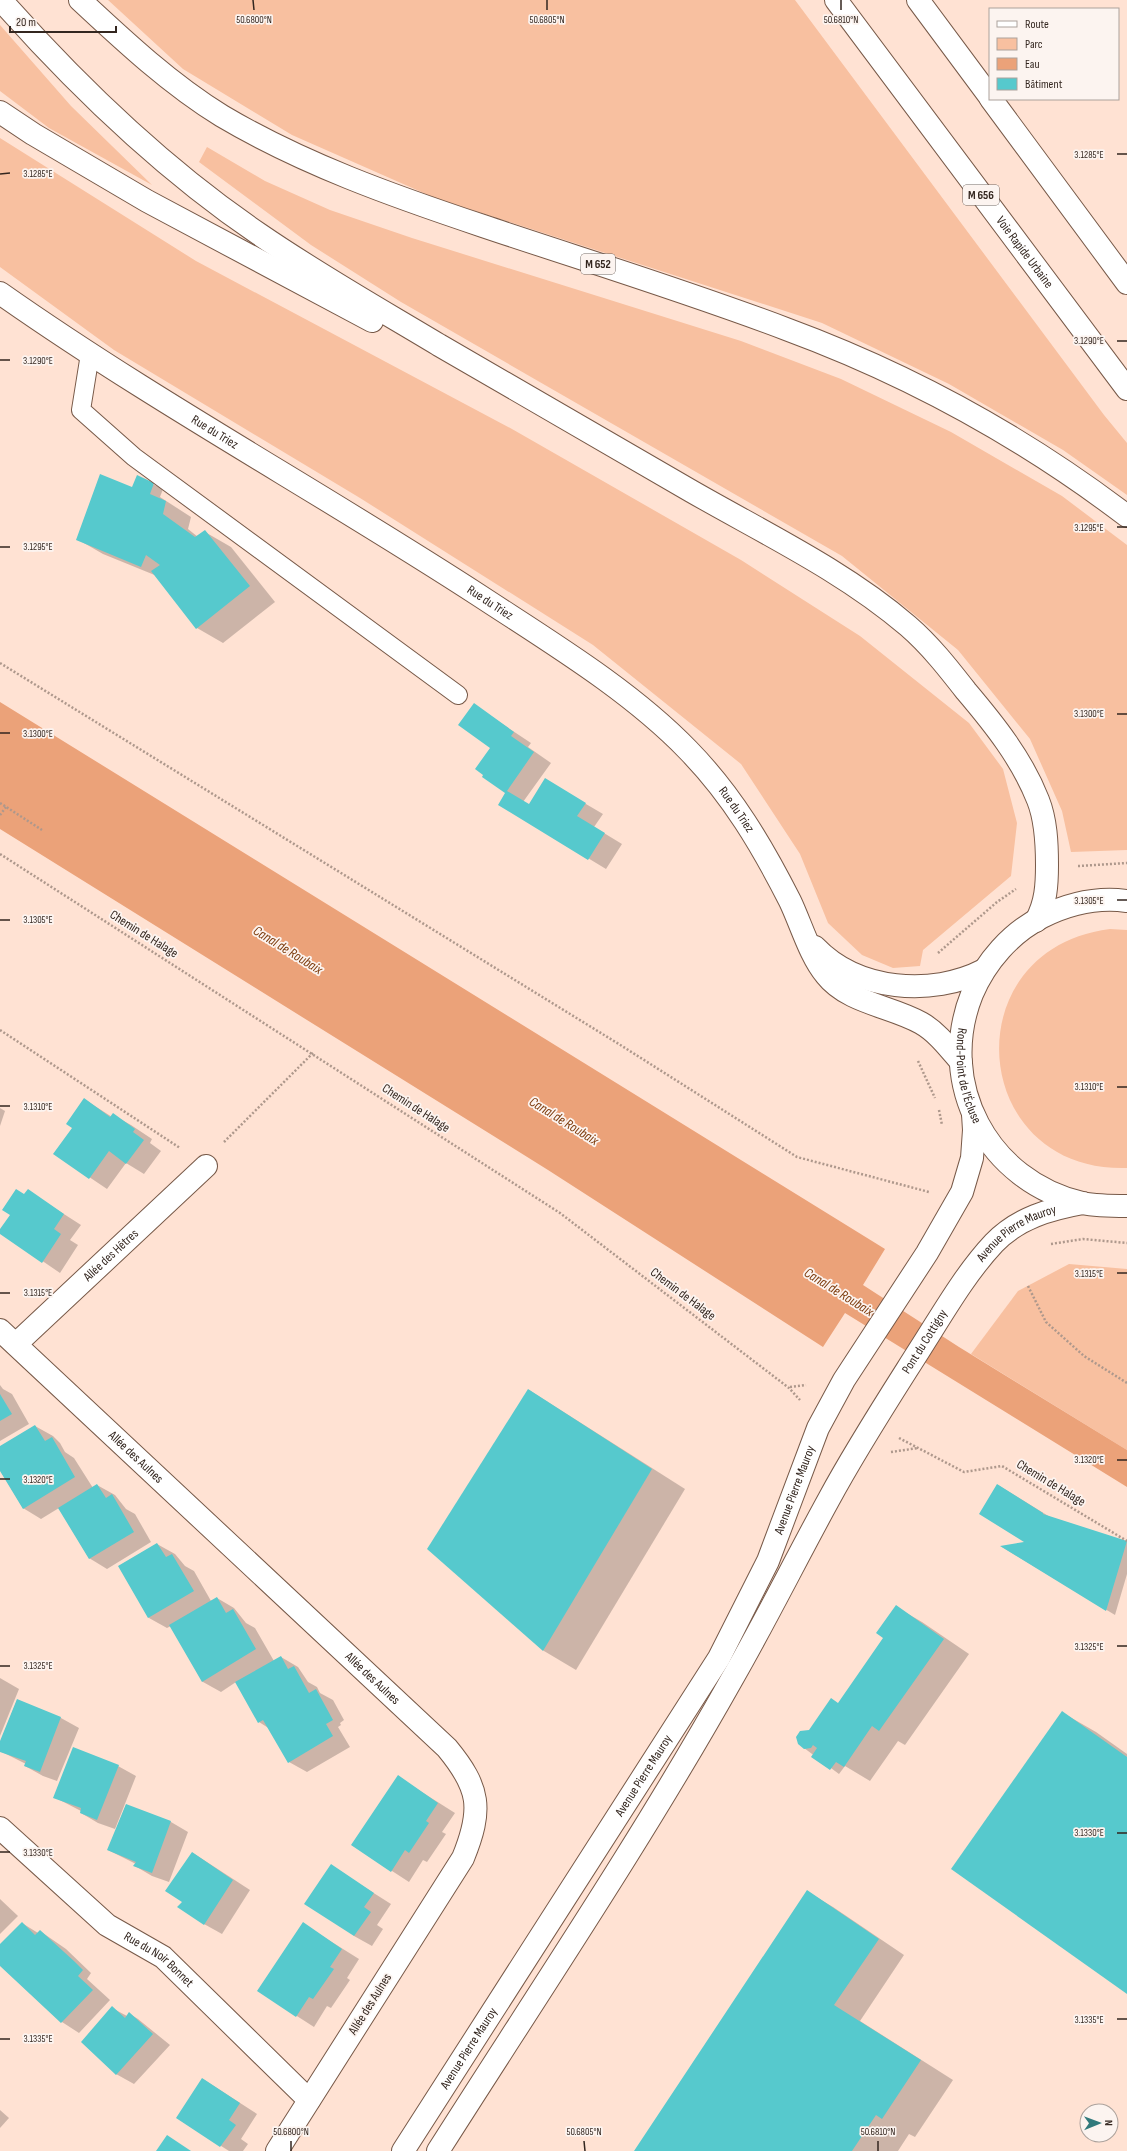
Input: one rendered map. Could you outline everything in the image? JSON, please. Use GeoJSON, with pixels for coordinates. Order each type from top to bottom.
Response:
{"type":"FeatureCollection","features":[{"type":"Feature","properties":{"kind":"main road"},"geometry":{"type":"LineString","coordinates":[[1,0],[83,89],[126,129],[184,178],[257,233],[329,280],[593,435],[847,581],[905,624],[923,641],[992,722],[1028,778],[1040,804],[1045,830],[1047,871],[1045,899],[1036,921]]}},
{"type":"Feature","properties":{"kind":"main road","name":"M 652"},"geometry":{"type":"LineString","coordinates":[[80,0],[141,55],[195,98],[221,115],[304,158],[403,200],[735,310],[841,350],[956,405],[1030,449],[1127,516]]}},
{"type":"Feature","properties":{"kind":"main road","name":"Voie Rapide Urbaine"},"geometry":{"type":"LineString","coordinates":[[836,0],[1127,389]]}},
{"type":"Feature","properties":{"kind":"main road"},"geometry":{"type":"LineString","coordinates":[[918,0],[989,95]]}},
{"type":"Feature","properties":{"kind":"main road"},"geometry":{"type":"LineString","coordinates":[[992,100],[1127,283]]}},
{"type":"Feature","properties":{"kind":"main road"},"geometry":{"type":"LineString","coordinates":[[0,112],[33,134],[140,197],[269,268],[593,435]]}},
{"type":"Feature","properties":{"kind":"main road","name":"Rue du Triez"},"geometry":{"type":"LineString","coordinates":[[0,293],[90,354],[410,551],[552,644],[642,709],[686,747],[737,808],[770,862],[825,974],[846,992],[922,1023],[944,1042],[961,1062]]}},
{"type":"Feature","properties":{"kind":"main road","name":"Rond-Point de l'Écluse"},"geometry":{"type":"LineString","coordinates":[[1125,899],[1097,901],[1068,906],[1036,921],[1007,942],[984,970],[970,999],[963,1024],[961,1062],[966,1097],[973,1114],[992,1146],[1017,1172],[1048,1192],[1083,1203],[1106,1206],[1127,1206]]}},
{"type":"Feature","properties":{"kind":"main road","name":"Rue du Triez"},"geometry":{"type":"LineString","coordinates":[[806,937],[838,966],[858,976],[902,985],[929,986],[959,981],[984,970]]}},
{"type":"Feature","properties":{"kind":"main road","name":"Avenue Pierre Mauroy"},"geometry":{"type":"LineString","coordinates":[[403,2151],[719,1658],[768,1561],[818,1428],[844,1380],[927,1254],[945,1224],[965,1185],[973,1145],[973,1114]]}},
{"type":"Feature","properties":{"kind":"main road","name":"Allée des Hêtres"},"geometry":{"type":"LineString","coordinates":[[16,1344],[206,1166]]}},
{"type":"Feature","properties":{"kind":"main road","name":"Avenue Pierre Mauroy"},"geometry":{"type":"LineString","coordinates":[[963,1283],[997,1240],[1015,1226],[1048,1210],[1083,1203]]}},
{"type":"Feature","properties":{"kind":"main road","name":"Pont du Cottigny"},"geometry":{"type":"LineString","coordinates":[[887,1401],[963,1283]]}},
{"type":"Feature","properties":{"kind":"main road","name":"Allée des Aulnes"},"geometry":{"type":"LineString","coordinates":[[0,1330],[447,1748],[463,1767],[471,1781],[476,1797],[475,1818],[471,1838],[463,1858],[277,2151]]}},
{"type":"Feature","properties":{"kind":"main road","name":"Avenue Pierre Mauroy"},"geometry":{"type":"LineString","coordinates":[[438,2151],[616,1873],[698,1738],[733,1678],[830,1496],[887,1401]]}},
{"type":"Feature","properties":{"kind":"main road","name":"Rue du Noir Bonnet"},"geometry":{"type":"LineString","coordinates":[[0,1828],[107,1925],[163,1957],[309,2100]]}},
{"type":"Feature","properties":{"kind":"lane"},"geometry":{"type":"LineString","coordinates":[[90,354],[81,410],[134,457],[458,695]]}},
{"type":"Feature","properties":{"kind":"path"},"geometry":{"type":"LineString","coordinates":[[0,664],[622,1046],[797,1157],[936,1194]]}},
{"type":"Feature","properties":{"kind":"path"},"geometry":{"type":"LineString","coordinates":[[0,804],[42,830]]}},
{"type":"Feature","properties":{"kind":"path"},"geometry":{"type":"LineString","coordinates":[[0,815],[6,807]]}},
{"type":"Feature","properties":{"kind":"path","name":"Chemin de Halage"},"geometry":{"type":"LineString","coordinates":[[0,854],[313,1053],[560,1213],[789,1388],[803,1404]]}},
{"type":"Feature","properties":{"kind":"path"},"geometry":{"type":"LineString","coordinates":[[929,986],[934,957],[997,902],[1047,871],[1076,866],[1127,863]]}},
{"type":"Feature","properties":{"kind":"path"},"geometry":{"type":"LineString","coordinates":[[922,1023],[917,1059],[935,1099]]}},
{"type":"Feature","properties":{"kind":"path"},"geometry":{"type":"LineString","coordinates":[[0,1030],[206,1166],[225,1142],[313,1053]]}},
{"type":"Feature","properties":{"kind":"path"},"geometry":{"type":"LineString","coordinates":[[938,1106],[942,1126]]}},
{"type":"Feature","properties":{"kind":"path"},"geometry":{"type":"LineString","coordinates":[[1015,1226],[1042,1246],[1083,1239],[1127,1243]]}},
{"type":"Feature","properties":{"kind":"path"},"geometry":{"type":"LineString","coordinates":[[1028,1286],[1046,1322],[1084,1356],[1127,1383]]}},
{"type":"Feature","properties":{"kind":"path"},"geometry":{"type":"LineString","coordinates":[[789,1388],[811,1384]]}},
{"type":"Feature","properties":{"kind":"path","name":"Chemin de Halage"},"geometry":{"type":"LineString","coordinates":[[895,1436],[964,1472],[1002,1466],[1127,1541]]}},
{"type":"Feature","properties":{"kind":"path"},"geometry":{"type":"LineString","coordinates":[[884,1453],[918,1448]]}},
{"type":"Feature","properties":{"kind":"green space"},"geometry":{"type":"Polygon","coordinates":[[[108,0],[795,0],[1104,415],[1127,443],[1127,495],[1063,450],[949,384],[822,323],[435,198],[292,135],[183,69],[108,0]]]}},
{"type":"Feature","properties":{"kind":"green space"},"geometry":{"type":"Polygon","coordinates":[[[0,25],[71,106],[152,185],[49,128],[0,91],[0,25]]]}},
{"type":"Feature","properties":{"kind":"green space"},"geometry":{"type":"Polygon","coordinates":[[[0,138],[196,261],[512,429],[741,560],[860,636],[969,723],[1003,769],[1017,823],[1011,876],[923,950],[920,966],[893,968],[862,955],[828,923],[800,854],[741,764],[593,645],[360,498],[114,350],[0,267],[0,138]]]}},
{"type":"Feature","properties":{"kind":"green space"},"geometry":{"type":"Polygon","coordinates":[[[207,147],[265,181],[330,210],[412,238],[741,341],[841,379],[951,432],[1062,496],[1127,545],[1127,850],[1071,852],[1062,811],[1030,739],[958,650],[842,556],[401,302],[311,245],[199,162],[207,147]]]}},
{"type":"Feature","properties":{"kind":"green space"},"geometry":{"type":"Polygon","coordinates":[[[1110,929],[1127,930],[1127,1168],[1073,1159],[1034,1135],[1010,1099],[999,1057],[1004,1014],[1024,975],[1059,945],[1110,929]]]}},
{"type":"Feature","properties":{"kind":"green space"},"geometry":{"type":"Polygon","coordinates":[[[1069,1264],[1127,1269],[1127,1450],[971,1354],[1018,1291],[1069,1264]]]}},
{"type":"Feature","properties":{"kind":"water","name":"Canal de Roubaix"},"geometry":{"type":"Polygon","coordinates":[[[0,702],[885,1249],[863,1285],[959,1347],[1127,1450],[1127,1487],[845,1313],[823,1347],[548,1170],[0,829],[0,702]]]}},
{"type":"Feature","properties":{"kind":"building"},"geometry":{"type":"Polygon","coordinates":[[[100,474],[132,487],[137,475],[154,483],[150,494],[166,501],[163,514],[195,537],[205,530],[250,586],[196,629],[151,571],[160,565],[146,555],[141,567],[76,540],[100,474]]]}},
{"type":"Feature","properties":{"kind":"building"},"geometry":{"type":"Polygon","coordinates":[[[474,703],[514,732],[511,736],[534,752],[507,791],[529,804],[545,778],[586,803],[577,816],[605,833],[588,860],[498,805],[505,793],[482,777],[483,775],[475,769],[490,748],[458,725],[474,703]]]}},
{"type":"Feature","properties":{"kind":"building"},"geometry":{"type":"Polygon","coordinates":[[[84,1098],[110,1117],[113,1113],[135,1129],[133,1132],[144,1140],[126,1164],[109,1151],[89,1179],[53,1154],[72,1128],[66,1124],[84,1098]]]}},
{"type":"Feature","properties":{"kind":"building"},"geometry":{"type":"Polygon","coordinates":[[[16,1189],[24,1194],[28,1189],[64,1214],[54,1229],[61,1234],[42,1263],[0,1234],[0,1229],[10,1215],[2,1210],[16,1189]]]}},
{"type":"Feature","properties":{"kind":"building"},"geometry":{"type":"Polygon","coordinates":[[[528,1389],[652,1469],[543,1651],[427,1549],[528,1389]]]}},
{"type":"Feature","properties":{"kind":"building"},"geometry":{"type":"Polygon","coordinates":[[[0,1394],[12,1414],[0,1421],[0,1394]]]}},
{"type":"Feature","properties":{"kind":"building"},"geometry":{"type":"Polygon","coordinates":[[[35,1425],[45,1441],[52,1437],[75,1477],[23,1509],[0,1471],[0,1446],[35,1425]]]}},
{"type":"Feature","properties":{"kind":"building"},"geometry":{"type":"Polygon","coordinates":[[[97,1484],[106,1498],[112,1494],[134,1532],[89,1559],[58,1508],[97,1484]]]}},
{"type":"Feature","properties":{"kind":"building"},"geometry":{"type":"Polygon","coordinates":[[[997,1484],[1043,1514],[1127,1541],[1106,1611],[1000,1546],[1024,1542],[979,1514],[997,1484]]]}},
{"type":"Feature","properties":{"kind":"building"},"geometry":{"type":"Polygon","coordinates":[[[157,1543],[166,1557],[172,1554],[194,1591],[148,1618],[118,1566],[157,1543]]]}},
{"type":"Feature","properties":{"kind":"building"},"geometry":{"type":"Polygon","coordinates":[[[217,1597],[226,1613],[233,1609],[256,1649],[202,1682],[169,1625],[217,1597]]]}},
{"type":"Feature","properties":{"kind":"building"},"geometry":{"type":"Polygon","coordinates":[[[896,1605],[944,1639],[879,1731],[872,1726],[844,1767],[836,1762],[830,1770],[811,1757],[817,1748],[813,1745],[811,1748],[804,1749],[798,1744],[796,1737],[800,1731],[809,1730],[831,1698],[838,1703],[883,1638],[876,1633],[896,1605]]]}},
{"type":"Feature","properties":{"kind":"building"},"geometry":{"type":"Polygon","coordinates":[[[281,1656],[288,1669],[294,1666],[309,1693],[316,1689],[333,1720],[326,1724],[333,1736],[288,1763],[263,1720],[258,1723],[235,1682],[281,1656]]]}},
{"type":"Feature","properties":{"kind":"building"},"geometry":{"type":"Polygon","coordinates":[[[17,1699],[61,1717],[40,1772],[24,1766],[26,1761],[0,1752],[0,1741],[17,1699]]]}},
{"type":"Feature","properties":{"kind":"building"},"geometry":{"type":"Polygon","coordinates":[[[1062,1711],[1127,1757],[1127,1994],[951,1869],[1062,1711]]]}},
{"type":"Feature","properties":{"kind":"building"},"geometry":{"type":"Polygon","coordinates":[[[73,1747],[119,1765],[97,1820],[80,1813],[81,1808],[53,1798],[73,1747]]]}},
{"type":"Feature","properties":{"kind":"building"},"geometry":{"type":"Polygon","coordinates":[[[398,1775],[438,1803],[426,1821],[429,1823],[409,1853],[405,1850],[391,1872],[351,1845],[398,1775]]]}},
{"type":"Feature","properties":{"kind":"building"},"geometry":{"type":"Polygon","coordinates":[[[126,1804],[171,1821],[152,1873],[133,1866],[136,1862],[107,1850],[126,1804]]]}},
{"type":"Feature","properties":{"kind":"building"},"geometry":{"type":"Polygon","coordinates":[[[192,1852],[233,1880],[204,1925],[177,1907],[182,1902],[165,1891],[192,1852]]]}},
{"type":"Feature","properties":{"kind":"building"},"geometry":{"type":"Polygon","coordinates":[[[331,1864],[374,1893],[364,1907],[371,1912],[354,1936],[304,1904],[331,1864]]]}},
{"type":"Feature","properties":{"kind":"building"},"geometry":{"type":"Polygon","coordinates":[[[807,1890],[879,1939],[834,2005],[921,2060],[882,2119],[876,2115],[852,2151],[634,2151],[807,1890]]]}},
{"type":"Feature","properties":{"kind":"building"},"geometry":{"type":"Polygon","coordinates":[[[22,1922],[35,1935],[40,1930],[75,1962],[83,1970],[78,1976],[93,1990],[61,2023],[0,1966],[0,1944],[22,1922]]]}},
{"type":"Feature","properties":{"kind":"building"},"geometry":{"type":"Polygon","coordinates":[[[303,1922],[342,1949],[330,1967],[334,1969],[313,1999],[309,1997],[296,2017],[257,1991],[303,1922]]]}},
{"type":"Feature","properties":{"kind":"building"},"geometry":{"type":"Polygon","coordinates":[[[112,2006],[125,2018],[129,2012],[153,2034],[116,2075],[81,2042],[112,2006]]]}},
{"type":"Feature","properties":{"kind":"building"},"geometry":{"type":"Polygon","coordinates":[[[202,2078],[240,2103],[229,2120],[236,2125],[220,2147],[176,2118],[202,2078]]]}},
{"type":"Feature","properties":{"kind":"building"},"geometry":{"type":"Polygon","coordinates":[[[167,2135],[191,2151],[156,2151],[167,2135]]]}}]}
